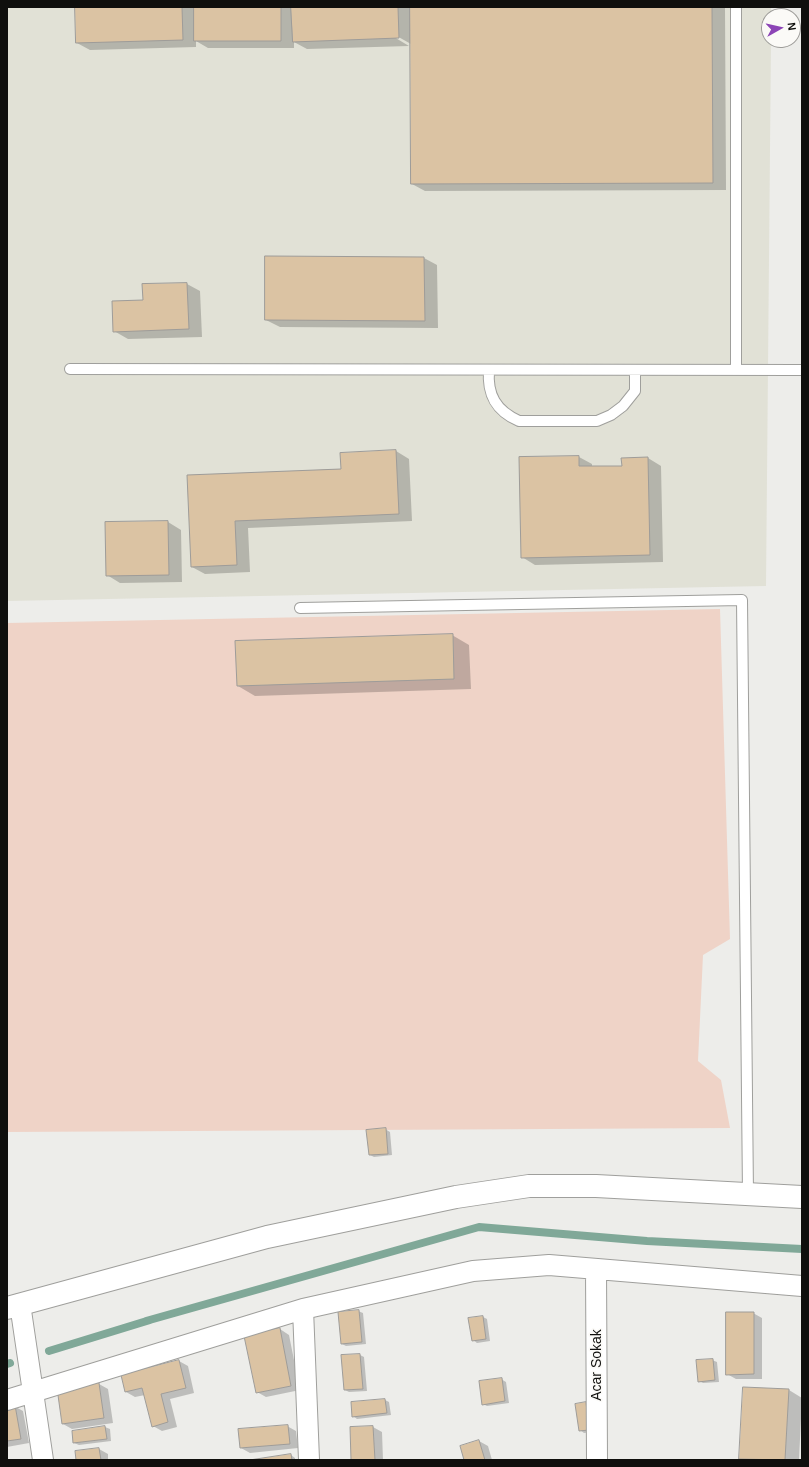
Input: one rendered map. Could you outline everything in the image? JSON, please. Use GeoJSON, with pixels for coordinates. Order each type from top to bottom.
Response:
{"type":"FeatureCollection","features":[{"type":"Feature","properties":{"kind":"street"},"geometry":{"type":"LineString","coordinates":[[43,1460],[33,1392],[14,1306],[267,1237],[456,1197],[529,1186],[596,1186],[802,1196]]}},
{"type":"Feature","properties":{"kind":"street"},"geometry":{"type":"LineString","coordinates":[[7,1400],[303,1308],[473,1271],[549,1265],[802,1286]]}},
{"type":"Feature","properties":{"kind":"street","name":"Acar Sokak"},"geometry":{"type":"LineString","coordinates":[[596,1269],[597,1460]]}},
{"type":"Feature","properties":{"kind":"street"},"geometry":{"type":"LineString","coordinates":[[303,1308],[308,1460]]}},
{"type":"Feature","properties":{"kind":"lane"},"geometry":{"type":"LineString","coordinates":[[736,7],[736,370]]}},
{"type":"Feature","properties":{"kind":"lane"},"geometry":{"type":"LineString","coordinates":[[70,369],[802,370]]}},
{"type":"Feature","properties":{"kind":"lane"},"geometry":{"type":"LineString","coordinates":[[489,370],[488,380],[494,400],[500,410],[509,417],[519,421],[597,421],[611,415],[623,406],[634,391],[636,370]]}},
{"type":"Feature","properties":{"kind":"lane"},"geometry":{"type":"LineString","coordinates":[[300,608],[742,600],[748,1194]]}},
{"type":"Feature","properties":{"kind":"shaded area"},"geometry":{"type":"Polygon","coordinates":[[[7,7],[771,7],[761,8],[761,48],[771,48],[766,586],[7,601],[7,7]]]}},
{"type":"Feature","properties":{"kind":"shaded area"},"geometry":{"type":"Polygon","coordinates":[[[720,609],[730,939],[703,955],[698,1061],[721,1080],[730,1128],[7,1132],[7,623],[720,609]]]}},
{"type":"Feature","properties":{"kind":"building"},"geometry":{"type":"Polygon","coordinates":[[[75,7],[182,7],[183,40],[76,43],[75,7]]]}},
{"type":"Feature","properties":{"kind":"building"},"geometry":{"type":"Polygon","coordinates":[[[194,7],[281,7],[281,41],[194,41],[194,7]]]}},
{"type":"Feature","properties":{"kind":"building"},"geometry":{"type":"Polygon","coordinates":[[[291,7],[398,7],[399,38],[293,42],[291,7]]]}},
{"type":"Feature","properties":{"kind":"building"},"geometry":{"type":"Polygon","coordinates":[[[410,7],[712,7],[713,183],[411,184],[410,7]]]}},
{"type":"Feature","properties":{"kind":"building"},"geometry":{"type":"Polygon","coordinates":[[[265,256],[424,257],[425,321],[265,320],[265,256]]]}},
{"type":"Feature","properties":{"kind":"building"},"geometry":{"type":"Polygon","coordinates":[[[187,283],[189,329],[113,332],[112,301],[143,300],[142,284],[187,283]]]}},
{"type":"Feature","properties":{"kind":"building"},"geometry":{"type":"Polygon","coordinates":[[[396,450],[399,514],[235,521],[237,565],[191,567],[187,475],[341,469],[340,453],[396,450]]]}},
{"type":"Feature","properties":{"kind":"building"},"geometry":{"type":"Polygon","coordinates":[[[579,456],[579,466],[622,466],[621,458],[648,457],[650,555],[521,558],[519,457],[579,456]]]}},
{"type":"Feature","properties":{"kind":"building"},"geometry":{"type":"Polygon","coordinates":[[[168,521],[169,575],[106,576],[105,522],[168,521]]]}},
{"type":"Feature","properties":{"kind":"building"},"geometry":{"type":"Polygon","coordinates":[[[453,634],[454,679],[237,686],[235,641],[453,634]]]}},
{"type":"Feature","properties":{"kind":"building"},"geometry":{"type":"Polygon","coordinates":[[[386,1128],[388,1154],[369,1155],[366,1130],[386,1128]]]}},
{"type":"Feature","properties":{"kind":"building"},"geometry":{"type":"Polygon","coordinates":[[[359,1310],[362,1342],[341,1344],[338,1312],[359,1310]]]}},
{"type":"Feature","properties":{"kind":"building"},"geometry":{"type":"Polygon","coordinates":[[[726,1312],[754,1312],[754,1374],[726,1375],[726,1312]]]}},
{"type":"Feature","properties":{"kind":"building"},"geometry":{"type":"Polygon","coordinates":[[[483,1316],[486,1339],[472,1341],[468,1318],[483,1316]]]}},
{"type":"Feature","properties":{"kind":"building"},"geometry":{"type":"Polygon","coordinates":[[[280,1328],[291,1386],[256,1393],[244,1336],[280,1328]]]}},
{"type":"Feature","properties":{"kind":"building"},"geometry":{"type":"Polygon","coordinates":[[[360,1354],[363,1389],[344,1390],[341,1355],[360,1354]]]}},
{"type":"Feature","properties":{"kind":"building"},"geometry":{"type":"Polygon","coordinates":[[[713,1359],[715,1380],[698,1382],[696,1360],[713,1359]]]}},
{"type":"Feature","properties":{"kind":"building"},"geometry":{"type":"Polygon","coordinates":[[[179,1360],[186,1388],[161,1394],[168,1422],[152,1427],[142,1388],[125,1392],[121,1375],[179,1360]]]}},
{"type":"Feature","properties":{"kind":"building"},"geometry":{"type":"Polygon","coordinates":[[[502,1378],[505,1401],[482,1405],[479,1381],[502,1378]]]}},
{"type":"Feature","properties":{"kind":"building"},"geometry":{"type":"Polygon","coordinates":[[[99,1383],[104,1418],[62,1424],[57,1388],[99,1383]]]}},
{"type":"Feature","properties":{"kind":"building"},"geometry":{"type":"Polygon","coordinates":[[[743,1387],[789,1389],[785,1460],[739,1459],[743,1387]]]}},
{"type":"Feature","properties":{"kind":"building"},"geometry":{"type":"Polygon","coordinates":[[[385,1399],[387,1413],[352,1417],[351,1402],[385,1399]]]}},
{"type":"Feature","properties":{"kind":"building"},"geometry":{"type":"Polygon","coordinates":[[[586,1402],[589,1430],[579,1431],[575,1404],[586,1402]]]}},
{"type":"Feature","properties":{"kind":"building"},"geometry":{"type":"Polygon","coordinates":[[[15,1405],[21,1439],[7,1441],[7,1407],[15,1405]]]}},
{"type":"Feature","properties":{"kind":"building"},"geometry":{"type":"Polygon","coordinates":[[[288,1425],[290,1444],[240,1448],[238,1429],[288,1425]]]}},
{"type":"Feature","properties":{"kind":"building"},"geometry":{"type":"Polygon","coordinates":[[[105,1426],[107,1439],[73,1443],[72,1431],[105,1426]]]}},
{"type":"Feature","properties":{"kind":"building"},"geometry":{"type":"Polygon","coordinates":[[[373,1426],[375,1460],[351,1460],[350,1427],[373,1426]]]}},
{"type":"Feature","properties":{"kind":"building"},"geometry":{"type":"Polygon","coordinates":[[[479,1440],[485,1460],[464,1460],[460,1446],[479,1440]]]}},
{"type":"Feature","properties":{"kind":"building"},"geometry":{"type":"Polygon","coordinates":[[[99,1448],[101,1460],[76,1460],[75,1451],[99,1448]]]}},
{"type":"Feature","properties":{"kind":"building"},"geometry":{"type":"Polygon","coordinates":[[[291,1454],[292,1460],[250,1460],[291,1454]]]}},
{"type":"Feature","properties":{"kind":"waterway"},"geometry":{"type":"LineString","coordinates":[[146,1321],[479,1227],[647,1241],[802,1249]]}},
{"type":"Feature","properties":{"kind":"waterway"},"geometry":{"type":"LineString","coordinates":[[49,1351],[150,1320]]}}]}
